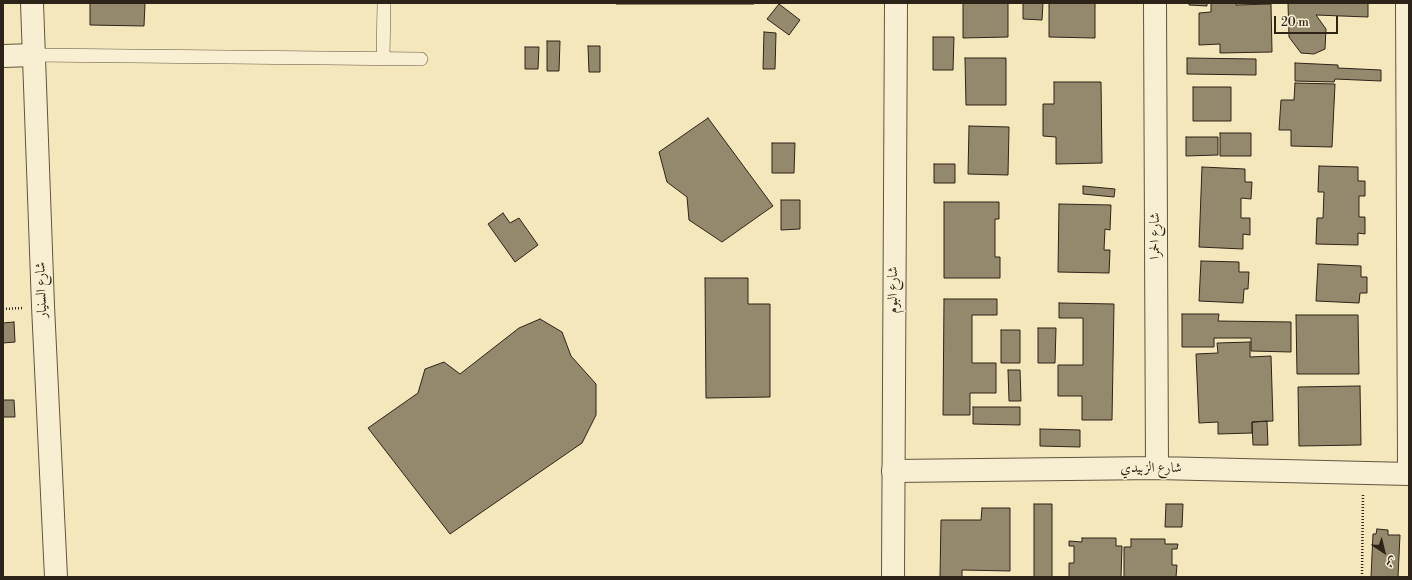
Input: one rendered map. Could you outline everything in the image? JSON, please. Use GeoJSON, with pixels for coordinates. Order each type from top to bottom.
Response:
{"type":"FeatureCollection","features":[{"type":"Feature","properties":{"kind":"street","name":"شارع السنيار"},"geometry":{"type":"LineString","coordinates":[[32,3],[43,306],[56,577]]}},
{"type":"Feature","properties":{"kind":"street","name":"شارع البوم"},"geometry":{"type":"LineString","coordinates":[[893,577],[896,3]]}},
{"type":"Feature","properties":{"kind":"street","name":"شارع الحمرا"},"geometry":{"type":"LineString","coordinates":[[1155,3],[1157,468]]}},
{"type":"Feature","properties":{"kind":"street"},"geometry":{"type":"LineString","coordinates":[[1407,3],[1409,467]]}},
{"type":"Feature","properties":{"kind":"street"},"geometry":{"type":"LineString","coordinates":[[3,56],[34,55]]}},
{"type":"Feature","properties":{"kind":"street","name":"شارع الزبيدي"},"geometry":{"type":"LineString","coordinates":[[893,471],[1157,468],[1409,474]]}},
{"type":"Feature","properties":{"kind":"lane"},"geometry":{"type":"LineString","coordinates":[[383,59],[384,3]]}},
{"type":"Feature","properties":{"kind":"lane"},"geometry":{"type":"LineString","coordinates":[[34,55],[421,59]]}},
{"type":"Feature","properties":{"kind":"path"},"geometry":{"type":"LineString","coordinates":[[1362,577],[1364,473]]}},
{"type":"Feature","properties":{"kind":"building"},"geometry":{"type":"Polygon","coordinates":[[[90,3],[145,3],[144,26],[90,25],[90,3]]]}},
{"type":"Feature","properties":{"kind":"building"},"geometry":{"type":"Polygon","coordinates":[[[754,3],[754,4],[616,4],[754,3]]]}},
{"type":"Feature","properties":{"kind":"building"},"geometry":{"type":"Polygon","coordinates":[[[963,3],[1008,3],[1008,37],[963,38],[963,3]]]}},
{"type":"Feature","properties":{"kind":"building"},"geometry":{"type":"Polygon","coordinates":[[[1023,3],[1043,3],[1042,20],[1023,19],[1023,3]]]}},
{"type":"Feature","properties":{"kind":"building"},"geometry":{"type":"Polygon","coordinates":[[[1049,3],[1095,3],[1095,38],[1049,37],[1049,3]]]}},
{"type":"Feature","properties":{"kind":"building"},"geometry":{"type":"Polygon","coordinates":[[[1189,3],[1207,3],[1207,6],[1189,5],[1189,3]]]}},
{"type":"Feature","properties":{"kind":"building"},"geometry":{"type":"Polygon","coordinates":[[[1211,3],[1236,3],[1236,5],[1271,4],[1272,52],[1220,53],[1220,44],[1199,45],[1199,13],[1211,12],[1211,3]]]}},
{"type":"Feature","properties":{"kind":"building"},"geometry":{"type":"Polygon","coordinates":[[[1288,3],[1368,3],[1368,17],[1316,15],[1326,29],[1325,49],[1314,54],[1301,53],[1289,37],[1288,3]]]}},
{"type":"Feature","properties":{"kind":"building"},"geometry":{"type":"Polygon","coordinates":[[[779,4],[800,20],[789,35],[767,19],[779,4]]]}},
{"type":"Feature","properties":{"kind":"building"},"geometry":{"type":"Polygon","coordinates":[[[764,32],[776,33],[775,69],[763,69],[764,32]]]}},
{"type":"Feature","properties":{"kind":"building"},"geometry":{"type":"Polygon","coordinates":[[[933,37],[954,37],[953,70],[933,70],[933,37]]]}},
{"type":"Feature","properties":{"kind":"building"},"geometry":{"type":"Polygon","coordinates":[[[547,41],[560,41],[559,71],[547,71],[547,41]]]}},
{"type":"Feature","properties":{"kind":"building"},"geometry":{"type":"Polygon","coordinates":[[[588,46],[600,46],[600,72],[589,72],[588,46]]]}},
{"type":"Feature","properties":{"kind":"building"},"geometry":{"type":"Polygon","coordinates":[[[525,47],[539,47],[538,69],[525,69],[525,47]]]}},
{"type":"Feature","properties":{"kind":"building"},"geometry":{"type":"Polygon","coordinates":[[[965,58],[1006,58],[1006,105],[966,105],[965,58]]]}},
{"type":"Feature","properties":{"kind":"building"},"geometry":{"type":"Polygon","coordinates":[[[1187,58],[1256,59],[1256,75],[1187,74],[1187,58]]]}},
{"type":"Feature","properties":{"kind":"building"},"geometry":{"type":"Polygon","coordinates":[[[1295,63],[1338,65],[1338,68],[1381,70],[1381,81],[1335,79],[1334,82],[1295,81],[1295,63]]]}},
{"type":"Feature","properties":{"kind":"building"},"geometry":{"type":"Polygon","coordinates":[[[1054,82],[1101,82],[1102,163],[1056,164],[1056,137],[1043,136],[1043,104],[1054,104],[1054,82]]]}},
{"type":"Feature","properties":{"kind":"building"},"geometry":{"type":"Polygon","coordinates":[[[1295,83],[1335,84],[1332,147],[1291,146],[1291,130],[1279,130],[1281,100],[1294,100],[1295,83]]]}},
{"type":"Feature","properties":{"kind":"building"},"geometry":{"type":"Polygon","coordinates":[[[1193,87],[1231,87],[1231,121],[1193,121],[1193,87]]]}},
{"type":"Feature","properties":{"kind":"building"},"geometry":{"type":"Polygon","coordinates":[[[708,118],[773,206],[722,242],[689,220],[687,197],[667,182],[659,152],[708,118]]]}},
{"type":"Feature","properties":{"kind":"building"},"geometry":{"type":"Polygon","coordinates":[[[969,126],[1009,127],[1008,175],[968,174],[969,126]]]}},
{"type":"Feature","properties":{"kind":"building"},"geometry":{"type":"Polygon","coordinates":[[[1220,133],[1251,133],[1251,156],[1220,156],[1220,133]]]}},
{"type":"Feature","properties":{"kind":"building"},"geometry":{"type":"Polygon","coordinates":[[[1186,137],[1218,137],[1218,155],[1186,156],[1186,137]]]}},
{"type":"Feature","properties":{"kind":"building"},"geometry":{"type":"Polygon","coordinates":[[[772,143],[795,143],[794,173],[772,173],[772,143]]]}},
{"type":"Feature","properties":{"kind":"building"},"geometry":{"type":"Polygon","coordinates":[[[934,164],[955,164],[955,183],[934,183],[934,164]]]}},
{"type":"Feature","properties":{"kind":"building"},"geometry":{"type":"Polygon","coordinates":[[[1319,166],[1358,167],[1358,181],[1365,181],[1365,196],[1359,196],[1359,217],[1365,217],[1365,234],[1358,233],[1358,245],[1316,244],[1317,218],[1323,218],[1324,192],[1318,192],[1319,166]]]}},
{"type":"Feature","properties":{"kind":"building"},"geometry":{"type":"Polygon","coordinates":[[[1202,167],[1245,169],[1245,182],[1252,182],[1251,199],[1241,198],[1241,218],[1250,218],[1250,235],[1243,234],[1243,249],[1199,247],[1202,167]]]}},
{"type":"Feature","properties":{"kind":"building"},"geometry":{"type":"Polygon","coordinates":[[[1083,186],[1115,189],[1114,197],[1083,194],[1083,186]]]}},
{"type":"Feature","properties":{"kind":"building"},"geometry":{"type":"Polygon","coordinates":[[[781,200],[800,200],[800,229],[781,230],[781,200]]]}},
{"type":"Feature","properties":{"kind":"building"},"geometry":{"type":"Polygon","coordinates":[[[944,202],[999,202],[999,219],[995,219],[995,257],[1000,257],[1000,278],[944,278],[944,202]]]}},
{"type":"Feature","properties":{"kind":"building"},"geometry":{"type":"Polygon","coordinates":[[[1059,204],[1111,205],[1110,230],[1105,229],[1104,250],[1110,250],[1109,273],[1058,272],[1059,204]]]}},
{"type":"Feature","properties":{"kind":"building"},"geometry":{"type":"Polygon","coordinates":[[[503,213],[510,223],[519,218],[538,245],[515,262],[488,224],[503,213]]]}},
{"type":"Feature","properties":{"kind":"building"},"geometry":{"type":"Polygon","coordinates":[[[1201,261],[1239,262],[1239,272],[1249,272],[1248,289],[1244,289],[1243,303],[1199,301],[1201,261]]]}},
{"type":"Feature","properties":{"kind":"building"},"geometry":{"type":"Polygon","coordinates":[[[1318,264],[1361,266],[1361,277],[1367,277],[1367,293],[1360,293],[1359,303],[1316,301],[1318,264]]]}},
{"type":"Feature","properties":{"kind":"building"},"geometry":{"type":"Polygon","coordinates":[[[705,278],[748,278],[748,304],[770,304],[770,397],[706,398],[705,278]]]}},
{"type":"Feature","properties":{"kind":"building"},"geometry":{"type":"Polygon","coordinates":[[[944,299],[997,299],[997,315],[972,315],[972,363],[996,363],[996,393],[970,393],[970,415],[943,415],[944,299]]]}},
{"type":"Feature","properties":{"kind":"building"},"geometry":{"type":"Polygon","coordinates":[[[1059,303],[1114,304],[1112,420],[1082,420],[1082,396],[1058,396],[1058,365],[1083,365],[1083,318],[1059,318],[1059,303]]]}},
{"type":"Feature","properties":{"kind":"building"},"geometry":{"type":"Polygon","coordinates":[[[1182,314],[1219,314],[1218,321],[1291,322],[1291,352],[1251,351],[1251,338],[1214,338],[1214,347],[1182,347],[1182,314]]]}},
{"type":"Feature","properties":{"kind":"building"},"geometry":{"type":"Polygon","coordinates":[[[1296,315],[1358,315],[1359,374],[1297,374],[1296,315]]]}},
{"type":"Feature","properties":{"kind":"building"},"geometry":{"type":"Polygon","coordinates":[[[540,319],[562,332],[571,356],[596,384],[596,415],[582,443],[450,534],[368,428],[418,393],[425,369],[444,362],[460,374],[519,328],[540,319]]]}},
{"type":"Feature","properties":{"kind":"building"},"geometry":{"type":"Polygon","coordinates":[[[14,322],[15,342],[3,343],[3,323],[14,322]]]}},
{"type":"Feature","properties":{"kind":"building"},"geometry":{"type":"Polygon","coordinates":[[[1038,328],[1056,328],[1055,363],[1038,363],[1038,328]]]}},
{"type":"Feature","properties":{"kind":"building"},"geometry":{"type":"Polygon","coordinates":[[[1001,330],[1020,330],[1020,363],[1001,363],[1001,330]]]}},
{"type":"Feature","properties":{"kind":"building"},"geometry":{"type":"Polygon","coordinates":[[[1250,342],[1250,357],[1271,356],[1273,421],[1252,422],[1252,433],[1218,434],[1218,422],[1199,423],[1196,354],[1218,353],[1217,343],[1250,342]]]}},
{"type":"Feature","properties":{"kind":"building"},"geometry":{"type":"Polygon","coordinates":[[[1008,370],[1020,370],[1021,401],[1009,401],[1008,370]]]}},
{"type":"Feature","properties":{"kind":"building"},"geometry":{"type":"Polygon","coordinates":[[[1360,386],[1361,445],[1299,446],[1298,387],[1360,386]]]}},
{"type":"Feature","properties":{"kind":"building"},"geometry":{"type":"Polygon","coordinates":[[[3,400],[14,400],[15,417],[3,417],[3,400]]]}},
{"type":"Feature","properties":{"kind":"building"},"geometry":{"type":"Polygon","coordinates":[[[973,407],[1020,407],[1020,425],[973,424],[973,407]]]}},
{"type":"Feature","properties":{"kind":"building"},"geometry":{"type":"Polygon","coordinates":[[[1267,421],[1268,445],[1253,445],[1252,422],[1267,421]]]}},
{"type":"Feature","properties":{"kind":"building"},"geometry":{"type":"Polygon","coordinates":[[[1040,429],[1080,430],[1080,447],[1040,446],[1040,429]]]}},
{"type":"Feature","properties":{"kind":"building"},"geometry":{"type":"Polygon","coordinates":[[[1034,504],[1052,504],[1052,577],[1034,577],[1034,504]]]}},
{"type":"Feature","properties":{"kind":"building"},"geometry":{"type":"Polygon","coordinates":[[[1166,504],[1183,504],[1182,527],[1165,527],[1166,504]]]}},
{"type":"Feature","properties":{"kind":"building"},"geometry":{"type":"Polygon","coordinates":[[[982,508],[1010,508],[1010,571],[962,570],[962,577],[940,577],[941,520],[981,520],[982,508]]]}},
{"type":"Feature","properties":{"kind":"building"},"geometry":{"type":"Polygon","coordinates":[[[1377,529],[1388,530],[1388,535],[1400,535],[1398,577],[1371,577],[1373,534],[1376,534],[1377,529]]]}},
{"type":"Feature","properties":{"kind":"building"},"geometry":{"type":"Polygon","coordinates":[[[1082,538],[1116,538],[1116,546],[1122,546],[1121,577],[1069,577],[1069,563],[1074,563],[1074,546],[1069,546],[1069,541],[1082,542],[1082,538]]]}},
{"type":"Feature","properties":{"kind":"building"},"geometry":{"type":"Polygon","coordinates":[[[1131,539],[1165,539],[1165,544],[1178,544],[1177,549],[1172,549],[1172,565],[1177,565],[1176,577],[1124,577],[1124,547],[1131,547],[1131,539]]]}}]}
